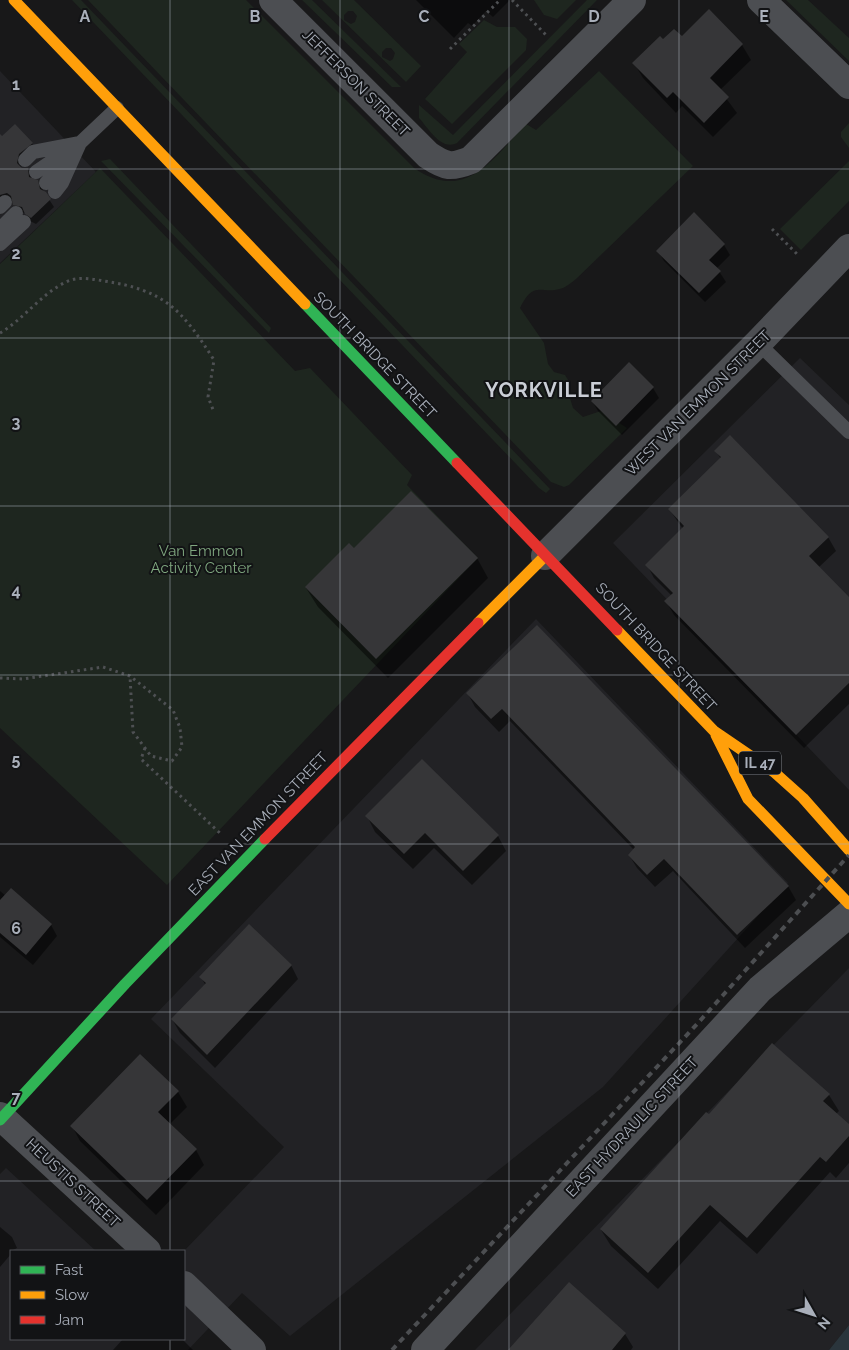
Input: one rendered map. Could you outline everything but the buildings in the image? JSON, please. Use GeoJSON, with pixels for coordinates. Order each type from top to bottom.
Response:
{"type":"FeatureCollection","features":[{"type":"Feature","properties":{"kind":"main road","name":"SOUTH BRIDGE STREET"},"geometry":{"type":"LineString","coordinates":[[14,0],[519,525],[545,556],[571,579],[714,731],[774,772],[803,798],[849,850]]}},
{"type":"Feature","properties":{"kind":"main road","name":"EAST VAN EMMON STREET"},"geometry":{"type":"LineString","coordinates":[[1,1118],[125,984],[352,749],[545,556]]}},
{"type":"Feature","properties":{"kind":"main road","name":"SOUTH BRIDGE STREET"},"geometry":{"type":"LineString","coordinates":[[714,731],[748,799],[849,904]]}},
{"type":"Feature","properties":{"kind":"street","name":"JEFFERSON STREET"},"geometry":{"type":"LineString","coordinates":[[274,0],[428,156],[441,164],[455,166],[471,160],[632,0]]}},
{"type":"Feature","properties":{"kind":"street"},"geometry":{"type":"LineString","coordinates":[[760,0],[849,85]]}},
{"type":"Feature","properties":{"kind":"street","name":"WEST VAN EMMON STREET"},"geometry":{"type":"LineString","coordinates":[[545,556],[758,343],[849,248]]}},
{"type":"Feature","properties":{"kind":"street","name":"EAST HYDRAULIC STREET"},"geometry":{"type":"LineString","coordinates":[[425,1350],[760,989],[849,914]]}},
{"type":"Feature","properties":{"kind":"street","name":"HEUSTIS STREET"},"geometry":{"type":"LineString","coordinates":[[1,1118],[146,1250]]}},
{"type":"Feature","properties":{"kind":"street"},"geometry":{"type":"LineString","coordinates":[[185,1287],[252,1350]]}},
{"type":"Feature","properties":{"kind":"lane"},"geometry":{"type":"LineString","coordinates":[[36,172],[80,142],[117,108]]}},
{"type":"Feature","properties":{"kind":"lane"},"geometry":{"type":"LineString","coordinates":[[25,160],[33,152],[80,142]]}},
{"type":"Feature","properties":{"kind":"lane"},"geometry":{"type":"LineString","coordinates":[[51,188],[62,184],[80,142]]}},
{"type":"Feature","properties":{"kind":"lane"},"geometry":{"type":"LineString","coordinates":[[0,229],[20,218],[0,244]]}},
{"type":"Feature","properties":{"kind":"lane"},"geometry":{"type":"LineString","coordinates":[[758,343],[849,432]]}},
{"type":"Feature","properties":{"kind":"path"},"geometry":{"type":"LineString","coordinates":[[450,49],[500,0]]}},
{"type":"Feature","properties":{"kind":"path"},"geometry":{"type":"LineString","coordinates":[[512,0],[546,34]]}},
{"type":"Feature","properties":{"kind":"path"},"geometry":{"type":"LineString","coordinates":[[772,229],[799,256]]}},
{"type":"Feature","properties":{"kind":"path"},"geometry":{"type":"LineString","coordinates":[[0,334],[50,291],[68,280],[86,278],[122,284],[154,294],[172,304],[194,328],[214,360],[208,397],[214,412]]}},
{"type":"Feature","properties":{"kind":"path"},"geometry":{"type":"LineString","coordinates":[[0,678],[22,679],[103,667],[130,676],[173,710],[180,728],[182,747],[172,761],[151,756],[133,732],[130,676]]}},
{"type":"Feature","properties":{"kind":"path"},"geometry":{"type":"LineString","coordinates":[[145,748],[142,760],[222,835]]}},
{"type":"Feature","properties":{"kind":"shaded area"},"geometry":{"type":"Polygon","coordinates":[[[0,71],[96,172],[0,263],[0,71]]]}},
{"type":"Feature","properties":{"kind":"shaded area"},"geometry":{"type":"Polygon","coordinates":[[[800,358],[849,405],[849,790],[613,543],[800,358]]]}},
{"type":"Feature","properties":{"kind":"shaded area"},"geometry":{"type":"Polygon","coordinates":[[[536,619],[788,883],[603,1087],[290,1336],[242,1293],[188,1350],[0,1350],[0,1174],[6,1168],[95,1250],[10,1250],[10,1340],[185,1340],[185,1250],[284,1147],[151,1019],[536,619]]]}},
{"type":"Feature","properties":{"kind":"shaded area"},"geometry":{"type":"Polygon","coordinates":[[[849,968],[849,1325],[829,1350],[475,1350],[849,968]]]}},
{"type":"Feature","properties":{"kind":"shaded area"},"geometry":{"type":"Polygon","coordinates":[[[849,1325],[849,1350],[829,1350],[849,1325]]]}},
{"type":"Feature","properties":{"kind":"green space"},"geometry":{"type":"Polygon","coordinates":[[[72,0],[81,0],[550,489],[546,493],[539,488],[72,0]]]}},
{"type":"Feature","properties":{"kind":"green space"},"geometry":{"type":"Polygon","coordinates":[[[88,0],[246,0],[414,168],[432,178],[449,181],[464,179],[477,172],[490,162],[526,124],[536,130],[599,71],[693,166],[576,279],[563,288],[539,290],[530,293],[520,308],[544,343],[548,364],[554,372],[565,375],[570,383],[569,395],[573,408],[583,417],[601,411],[627,428],[569,485],[564,487],[551,482],[88,0]]]}},
{"type":"Feature","properties":{"kind":"green space"},"geometry":{"type":"Polygon","coordinates":[[[302,0],[312,0],[401,87],[392,87],[302,0]]]}},
{"type":"Feature","properties":{"kind":"green space"},"geometry":{"type":"Polygon","coordinates":[[[322,0],[354,0],[421,66],[406,82],[322,0]],[[348,11],[344,15],[344,20],[351,24],[355,22],[357,16],[353,11],[348,11]],[[386,48],[382,52],[382,57],[390,61],[395,53],[391,48],[386,48]]]}},
{"type":"Feature","properties":{"kind":"green space"},"geometry":{"type":"Polygon","coordinates":[[[534,0],[576,0],[557,19],[544,15],[534,0]]]}},
{"type":"Feature","properties":{"kind":"green space"},"geometry":{"type":"Polygon","coordinates":[[[587,0],[597,0],[457,143],[451,145],[441,142],[419,118],[419,105],[453,135],[587,0]]]}},
{"type":"Feature","properties":{"kind":"green space"},"geometry":{"type":"Polygon","coordinates":[[[786,0],[808,0],[849,38],[849,61],[786,0]]]}},
{"type":"Feature","properties":{"kind":"green space"},"geometry":{"type":"Polygon","coordinates":[[[484,20],[497,27],[515,27],[527,39],[526,50],[452,124],[425,99],[467,52],[459,44],[484,20]]]}},
{"type":"Feature","properties":{"kind":"green space"},"geometry":{"type":"Polygon","coordinates":[[[849,123],[849,148],[841,137],[841,132],[849,123]]]}},
{"type":"Feature","properties":{"kind":"green space"},"geometry":{"type":"Polygon","coordinates":[[[110,159],[271,328],[269,333],[101,161],[110,159]]]}},
{"type":"Feature","properties":{"kind":"green space"},"geometry":{"type":"Polygon","coordinates":[[[849,161],[849,201],[801,250],[780,229],[849,161]]]}},
{"type":"Feature","properties":{"kind":"green space","name":"Van Emmon Activity Center"},"geometry":{"type":"Polygon","coordinates":[[[100,168],[295,371],[310,368],[412,475],[407,485],[478,558],[167,885],[0,728],[0,264],[100,168]]]}},
{"type":"Feature","properties":{"kind":"railway"},"geometry":{"type":"LineString","coordinates":[[392,1350],[698,1023],[849,855]]}},
{"type":"Feature","properties":{"kind":"traffic: fast"},"geometry":{"type":"LineString","coordinates":[[305,304],[457,463]]}},
{"type":"Feature","properties":{"kind":"traffic: fast"},"geometry":{"type":"LineString","coordinates":[[0,1120],[125,984],[265,839]]}},
{"type":"Feature","properties":{"kind":"traffic: slow"},"geometry":{"type":"LineString","coordinates":[[14,0],[305,304]]}},
{"type":"Feature","properties":{"kind":"traffic: slow"},"geometry":{"type":"LineString","coordinates":[[478,623],[545,556]]}},
{"type":"Feature","properties":{"kind":"traffic: slow"},"geometry":{"type":"LineString","coordinates":[[617,630],[714,731],[774,772],[803,798],[849,850]]}},
{"type":"Feature","properties":{"kind":"traffic: slow"},"geometry":{"type":"LineString","coordinates":[[716,735],[748,799],[849,904]]}},
{"type":"Feature","properties":{"kind":"traffic: jam"},"geometry":{"type":"LineString","coordinates":[[457,463],[617,630]]}},
{"type":"Feature","properties":{"kind":"traffic: jam"},"geometry":{"type":"LineString","coordinates":[[265,839],[478,623]]}},
{"type":"Feature","properties":{"kind":"district","name":"YORKVILLE"},"geometry":{"type":"Point","coordinates":[544,390]}}]}
